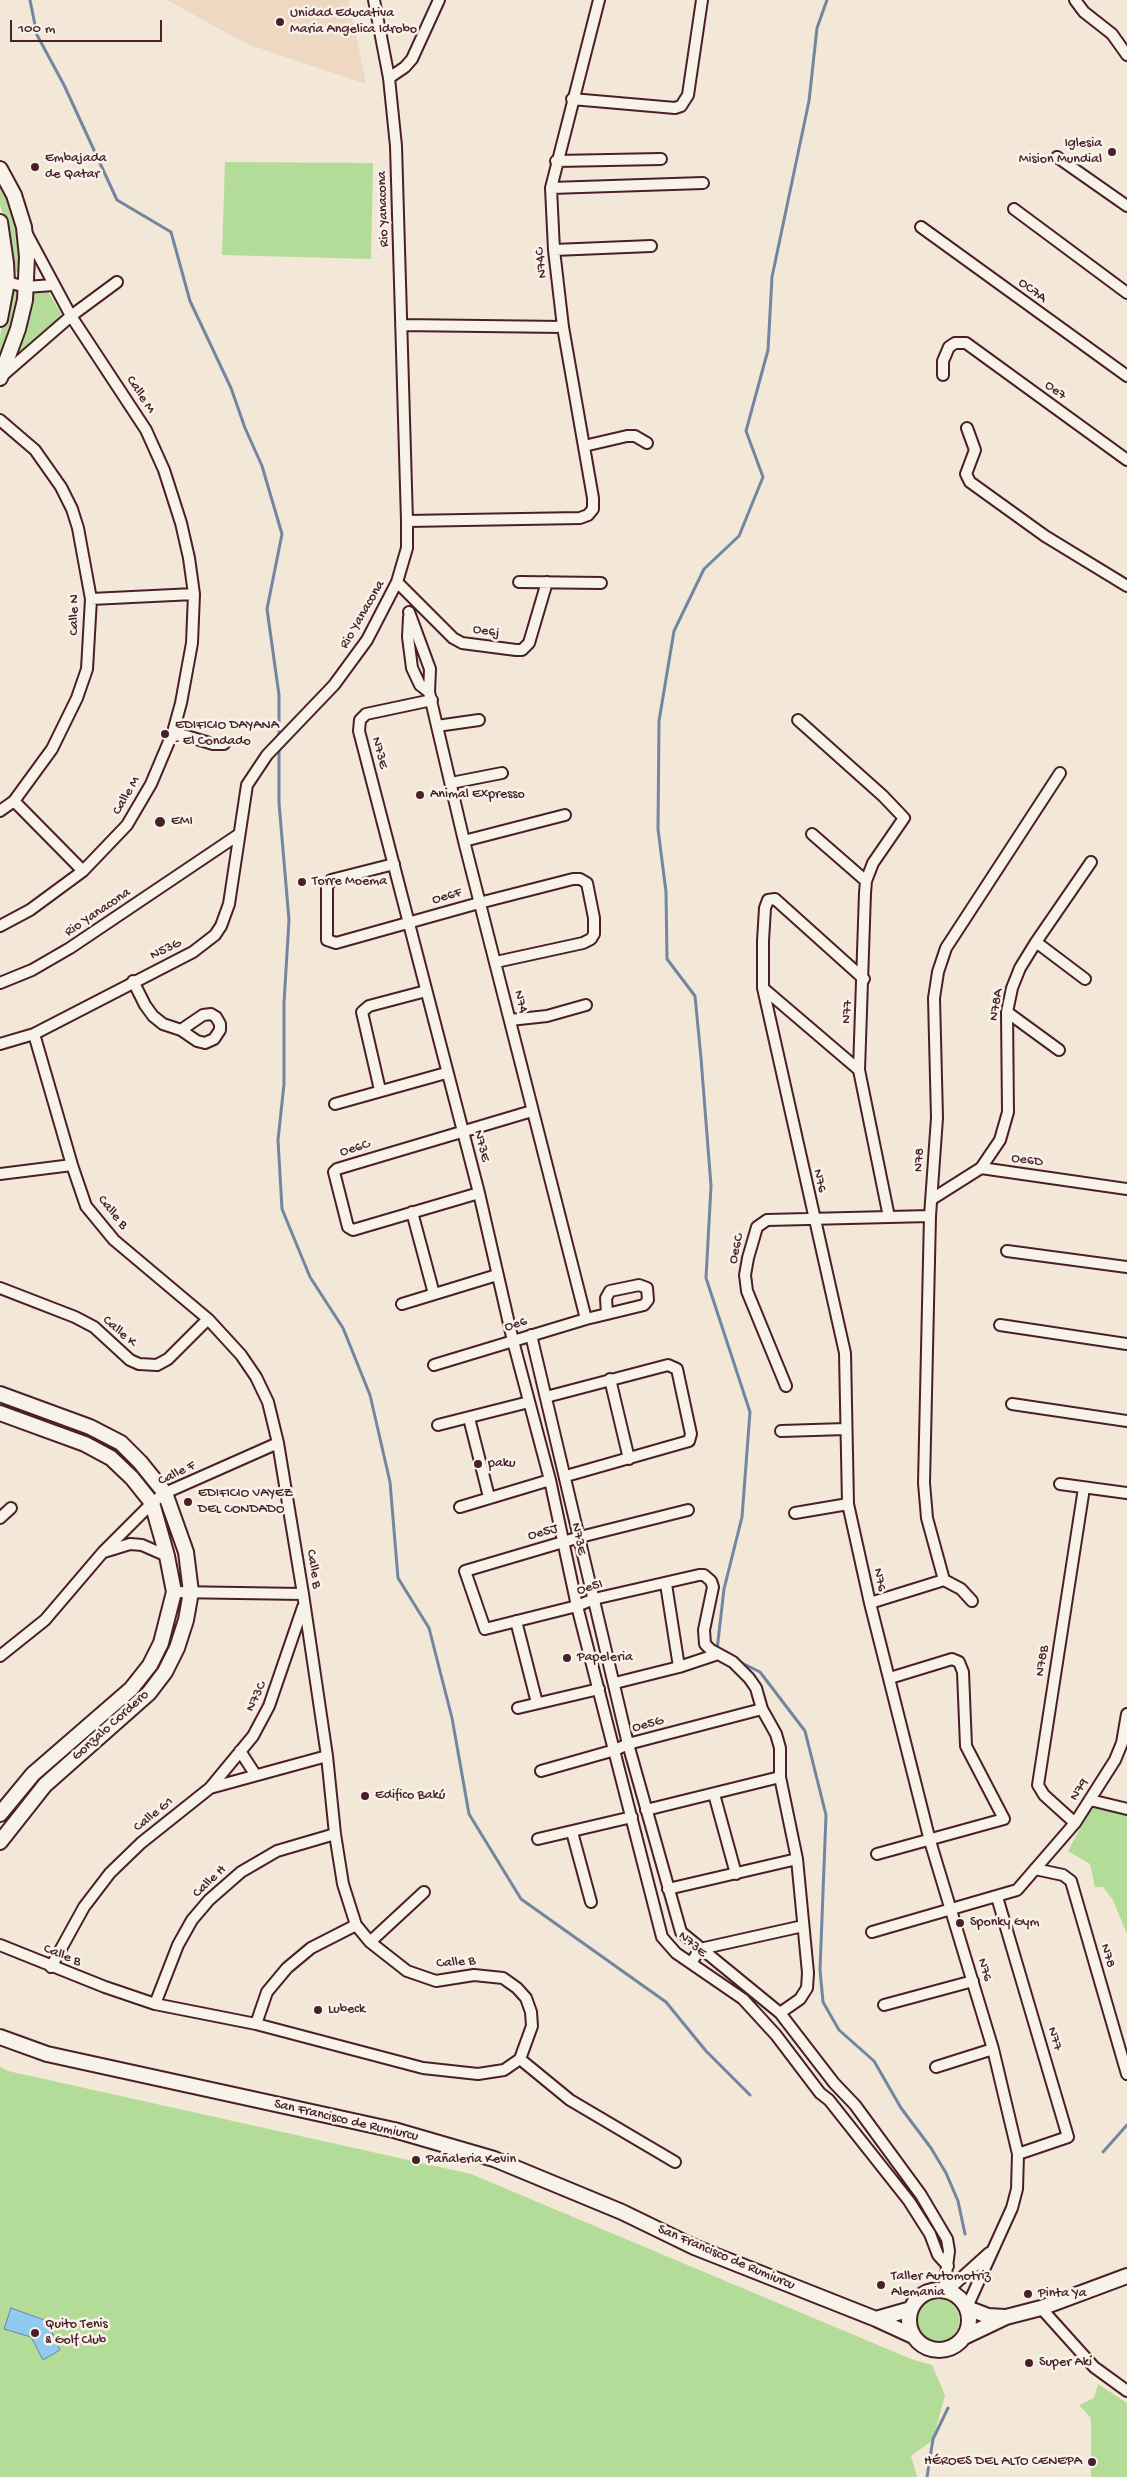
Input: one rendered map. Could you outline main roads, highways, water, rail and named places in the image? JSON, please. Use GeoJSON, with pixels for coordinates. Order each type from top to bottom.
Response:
{"type":"FeatureCollection","features":[{"type":"Feature","properties":{"kind":"water","name":"Quito Tenis & Golf Club"},"geometry":{"type":"Polygon","coordinates":[[[11,2308],[47,2321],[60,2350],[43,2360],[31,2337],[4,2329],[11,2308]]]}},
{"type":"Feature","properties":{"kind":"waterway"},"geometry":{"type":"LineString","coordinates":[[30,0],[37,35],[64,85],[117,200],[171,232],[190,301],[231,388],[245,428],[262,466],[282,534],[267,609],[279,695],[279,739]]}},
{"type":"Feature","properties":{"kind":"waterway"},"geometry":{"type":"LineString","coordinates":[[717,1650],[724,1589],[742,1517],[750,1412],[706,1278],[711,1186],[701,1058],[695,996],[667,959],[666,892],[658,829],[659,721],[674,631],[704,569],[739,536],[763,477],[746,431],[768,350],[772,277],[809,101],[817,28],[827,0]]}},
{"type":"Feature","properties":{"kind":"waterway"},"geometry":{"type":"LineString","coordinates":[[279,747],[279,803],[289,920],[284,1003],[284,1084],[278,1140],[282,1209],[310,1277],[343,1328],[370,1395],[390,1482],[398,1578],[429,1628],[452,1718],[469,1814],[521,1899],[666,2002],[706,2051],[750,2095]]}},
{"type":"Feature","properties":{"kind":"waterway"},"geometry":{"type":"LineString","coordinates":[[738,1661],[760,1672],[805,1731],[826,1815],[820,1970],[823,2002],[839,2030],[874,2061],[901,2108],[931,2148],[946,2173],[958,2201],[965,2234]]}},
{"type":"Feature","properties":{"kind":"waterway"},"geometry":{"type":"LineString","coordinates":[[1103,2152],[1127,2125]]}},
{"type":"Feature","properties":{"kind":"waterway"},"geometry":{"type":"LineString","coordinates":[[927,2477],[933,2439],[948,2408]]}},
{"type":"Feature","properties":{"kind":"place","name":"Unidad Educativa Maria Angelica Idrobo"},"geometry":{"type":"Point","coordinates":[280,22]}},
{"type":"Feature","properties":{"kind":"place","name":"Iglesia Mision Mundial"},"geometry":{"type":"Point","coordinates":[1112,152]}},
{"type":"Feature","properties":{"kind":"place","name":"Embajada de Qatar"},"geometry":{"type":"Point","coordinates":[35,167]}},
{"type":"Feature","properties":{"kind":"place","name":"EDIFICIO DAYANA - El Condado"},"geometry":{"type":"Point","coordinates":[165,734]}},
{"type":"Feature","properties":{"kind":"place","name":"Animal Expresso"},"geometry":{"type":"Point","coordinates":[420,795]}},
{"type":"Feature","properties":{"kind":"place","name":"EMI"},"geometry":{"type":"Point","coordinates":[160,822]}},
{"type":"Feature","properties":{"kind":"place","name":"Torre Moema"},"geometry":{"type":"Point","coordinates":[302,882]}},
{"type":"Feature","properties":{"kind":"place","name":"paku"},"geometry":{"type":"Point","coordinates":[478,1464]}},
{"type":"Feature","properties":{"kind":"place","name":"EDIFICIO VAYEZ DEL CONDADO"},"geometry":{"type":"Point","coordinates":[188,1502]}},
{"type":"Feature","properties":{"kind":"place","name":"Papeleria"},"geometry":{"type":"Point","coordinates":[567,1658]}},
{"type":"Feature","properties":{"kind":"place","name":"Edifico Bakú"},"geometry":{"type":"Point","coordinates":[365,1796]}},
{"type":"Feature","properties":{"kind":"place","name":"Sponky Gym"},"geometry":{"type":"Point","coordinates":[960,1923]}},
{"type":"Feature","properties":{"kind":"place","name":"Lubeck"},"geometry":{"type":"Point","coordinates":[318,2010]}},
{"type":"Feature","properties":{"kind":"place","name":"Pañaleria Kevin"},"geometry":{"type":"Point","coordinates":[416,2160]}},
{"type":"Feature","properties":{"kind":"place","name":"Taller Automotriz Alemania"},"geometry":{"type":"Point","coordinates":[881,2285]}},
{"type":"Feature","properties":{"kind":"place","name":"Pinta Ya"},"geometry":{"type":"Point","coordinates":[1028,2294]}},
{"type":"Feature","properties":{"kind":"place","name":"Quito Tenis & Golf Club"},"geometry":{"type":"Point","coordinates":[35,2333]}},
{"type":"Feature","properties":{"kind":"place","name":"Super Aki"},"geometry":{"type":"Point","coordinates":[1029,2363]}},
{"type":"Feature","properties":{"kind":"place","name":"HÉROES DEL ALTO CENEPA"},"geometry":{"type":"Point","coordinates":[1092,2462]}}]}
